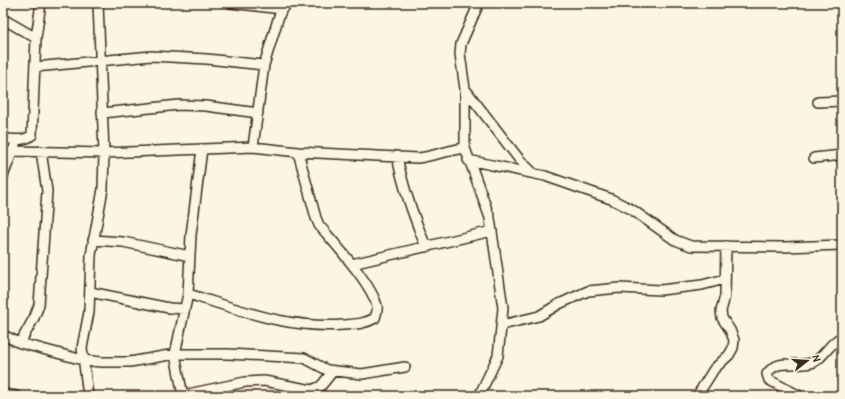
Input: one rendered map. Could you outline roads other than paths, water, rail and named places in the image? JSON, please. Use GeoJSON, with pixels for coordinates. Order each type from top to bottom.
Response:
{"type":"FeatureCollection","features":[{"type":"Feature","properties":{"kind":"street"},"geometry":{"type":"LineString","coordinates":[[3,139],[27,139],[32,135],[36,38],[41,3]]}},
{"type":"Feature","properties":{"kind":"street"},"geometry":{"type":"LineString","coordinates":[[88,396],[82,348],[89,312],[93,240],[103,190],[104,153],[98,3]]}},
{"type":"Feature","properties":{"kind":"street"},"geometry":{"type":"LineString","coordinates":[[230,3],[286,6],[264,66],[253,147]]}},
{"type":"Feature","properties":{"kind":"street"},"geometry":{"type":"LineString","coordinates":[[479,3],[461,44],[460,54],[465,90],[465,148],[468,160],[486,204],[492,231],[503,308],[498,356],[479,396]]}},
{"type":"Feature","properties":{"kind":"street"},"geometry":{"type":"LineString","coordinates":[[3,19],[36,38]]}},
{"type":"Feature","properties":{"kind":"street"},"geometry":{"type":"LineString","coordinates":[[35,67],[151,56],[207,59],[264,66]]}},
{"type":"Feature","properties":{"kind":"street"},"geometry":{"type":"LineString","coordinates":[[465,90],[519,159],[533,174]]}},
{"type":"Feature","properties":{"kind":"street"},"geometry":{"type":"LineString","coordinates":[[818,102],[842,101]]}},
{"type":"Feature","properties":{"kind":"street"},"geometry":{"type":"LineString","coordinates":[[102,113],[179,104],[258,113]]}},
{"type":"Feature","properties":{"kind":"street"},"geometry":{"type":"LineString","coordinates":[[3,176],[17,140]]}},
{"type":"Feature","properties":{"kind":"street"},"geometry":{"type":"LineString","coordinates":[[12,151],[104,153],[253,147],[298,152],[418,158],[465,148]]}},
{"type":"Feature","properties":{"kind":"street"},"geometry":{"type":"LineString","coordinates":[[202,149],[190,256],[188,294],[175,354],[183,395],[245,382],[264,381],[312,390],[321,386],[333,371]]}},
{"type":"Feature","properties":{"kind":"street"},"geometry":{"type":"LineString","coordinates":[[20,343],[34,318],[38,305],[47,191],[41,151]]}},
{"type":"Feature","properties":{"kind":"street"},"geometry":{"type":"LineString","coordinates":[[188,294],[272,320],[296,325],[321,326],[366,323],[375,318],[377,306],[352,264],[319,225],[298,152]]}},
{"type":"Feature","properties":{"kind":"street"},"geometry":{"type":"LineString","coordinates":[[814,158],[842,155]]}},
{"type":"Feature","properties":{"kind":"street"},"geometry":{"type":"LineString","coordinates":[[397,156],[401,180],[408,202],[426,247]]}},
{"type":"Feature","properties":{"kind":"street"},"geometry":{"type":"LineString","coordinates":[[468,160],[533,174],[611,199],[630,209],[675,240],[692,246],[784,248],[842,245]]}},
{"type":"Feature","properties":{"kind":"street"},"geometry":{"type":"LineString","coordinates":[[352,264],[492,231]]}},
{"type":"Feature","properties":{"kind":"street"},"geometry":{"type":"LineString","coordinates":[[93,240],[123,242],[190,256]]}},
{"type":"Feature","properties":{"kind":"street"},"geometry":{"type":"LineString","coordinates":[[697,396],[714,369],[729,355],[733,348],[734,340],[730,330],[722,318],[720,311],[725,296],[726,246]]}},
{"type":"Feature","properties":{"kind":"street"},"geometry":{"type":"LineString","coordinates":[[502,325],[540,316],[559,304],[588,291],[619,288],[661,290],[725,279]]}},
{"type":"Feature","properties":{"kind":"street"},"geometry":{"type":"LineString","coordinates":[[90,292],[169,308],[185,309]]}},
{"type":"Feature","properties":{"kind":"street"},"geometry":{"type":"LineString","coordinates":[[3,335],[20,343],[83,360],[130,362],[175,354],[236,354],[304,358],[319,367],[333,371],[362,374],[405,367]]}},
{"type":"Feature","properties":{"kind":"street"},"geometry":{"type":"LineString","coordinates":[[800,396],[769,380],[767,374],[770,369],[789,363],[807,364],[815,362],[835,339],[842,336]]}},
{"type":"Feature","properties":{"kind":"street"},"geometry":{"type":"LineString","coordinates":[[3,394],[16,396]]}}]}
